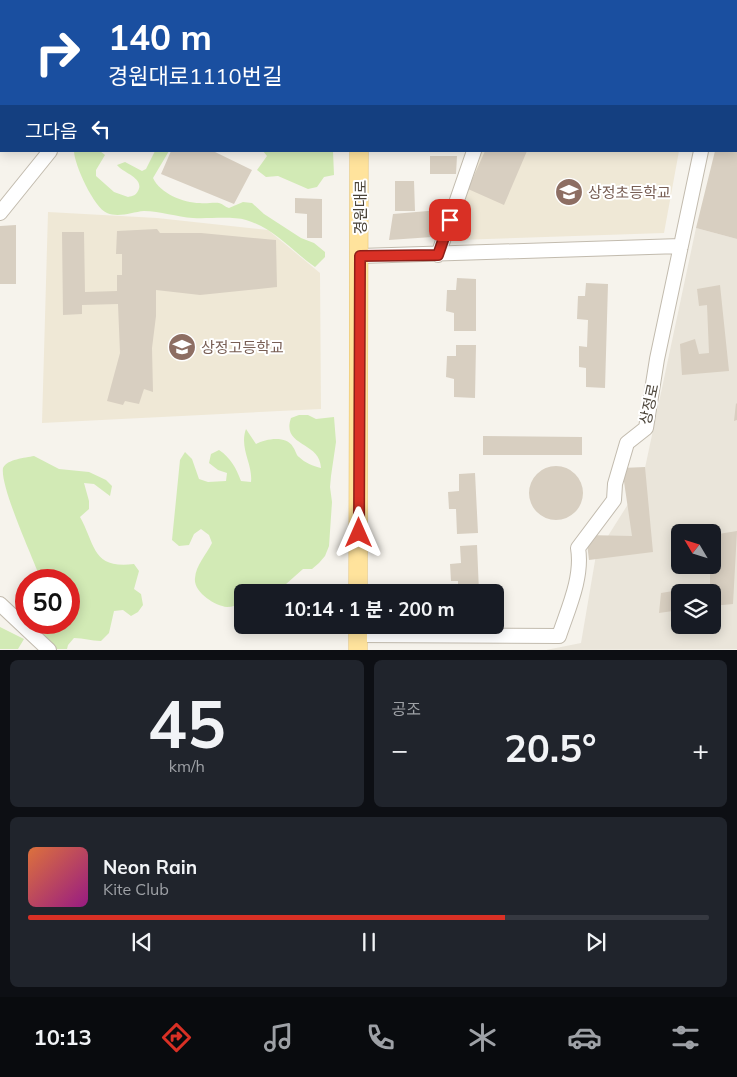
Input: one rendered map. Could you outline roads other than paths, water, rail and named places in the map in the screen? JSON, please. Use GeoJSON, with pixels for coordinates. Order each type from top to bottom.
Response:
{"type":"FeatureCollection","features":[{"type":"Feature","properties":{"kind":"main road","name":"경원대로"},"geometry":{"type":"LineString","coordinates":[[358,584],[360,152]]}},
{"type":"Feature","properties":{"kind":"street"},"geometry":{"type":"LineString","coordinates":[[0,213],[49,152]]}},
{"type":"Feature","properties":{"kind":"street"},"geometry":{"type":"LineString","coordinates":[[438,255],[474,152]]}},
{"type":"Feature","properties":{"kind":"street","name":"상정로"},"geometry":{"type":"LineString","coordinates":[[358,637],[559,636],[580,559],[578,548],[614,500],[615,484],[627,443],[646,428],[657,359],[701,152]]}},
{"type":"Feature","properties":{"kind":"street"},"geometry":{"type":"LineString","coordinates":[[360,256],[681,246]]}},
{"type":"Feature","properties":{"kind":"street"},"geometry":{"type":"LineString","coordinates":[[0,604],[49,650]]}},
{"type":"Feature","properties":{"kind":"place","name":"상정초등학교"},"geometry":{"type":"Point","coordinates":[569,192]}},
{"type":"Feature","properties":{"kind":"place","name":"상정고등학교"},"geometry":{"type":"Point","coordinates":[182,347]}}]}
